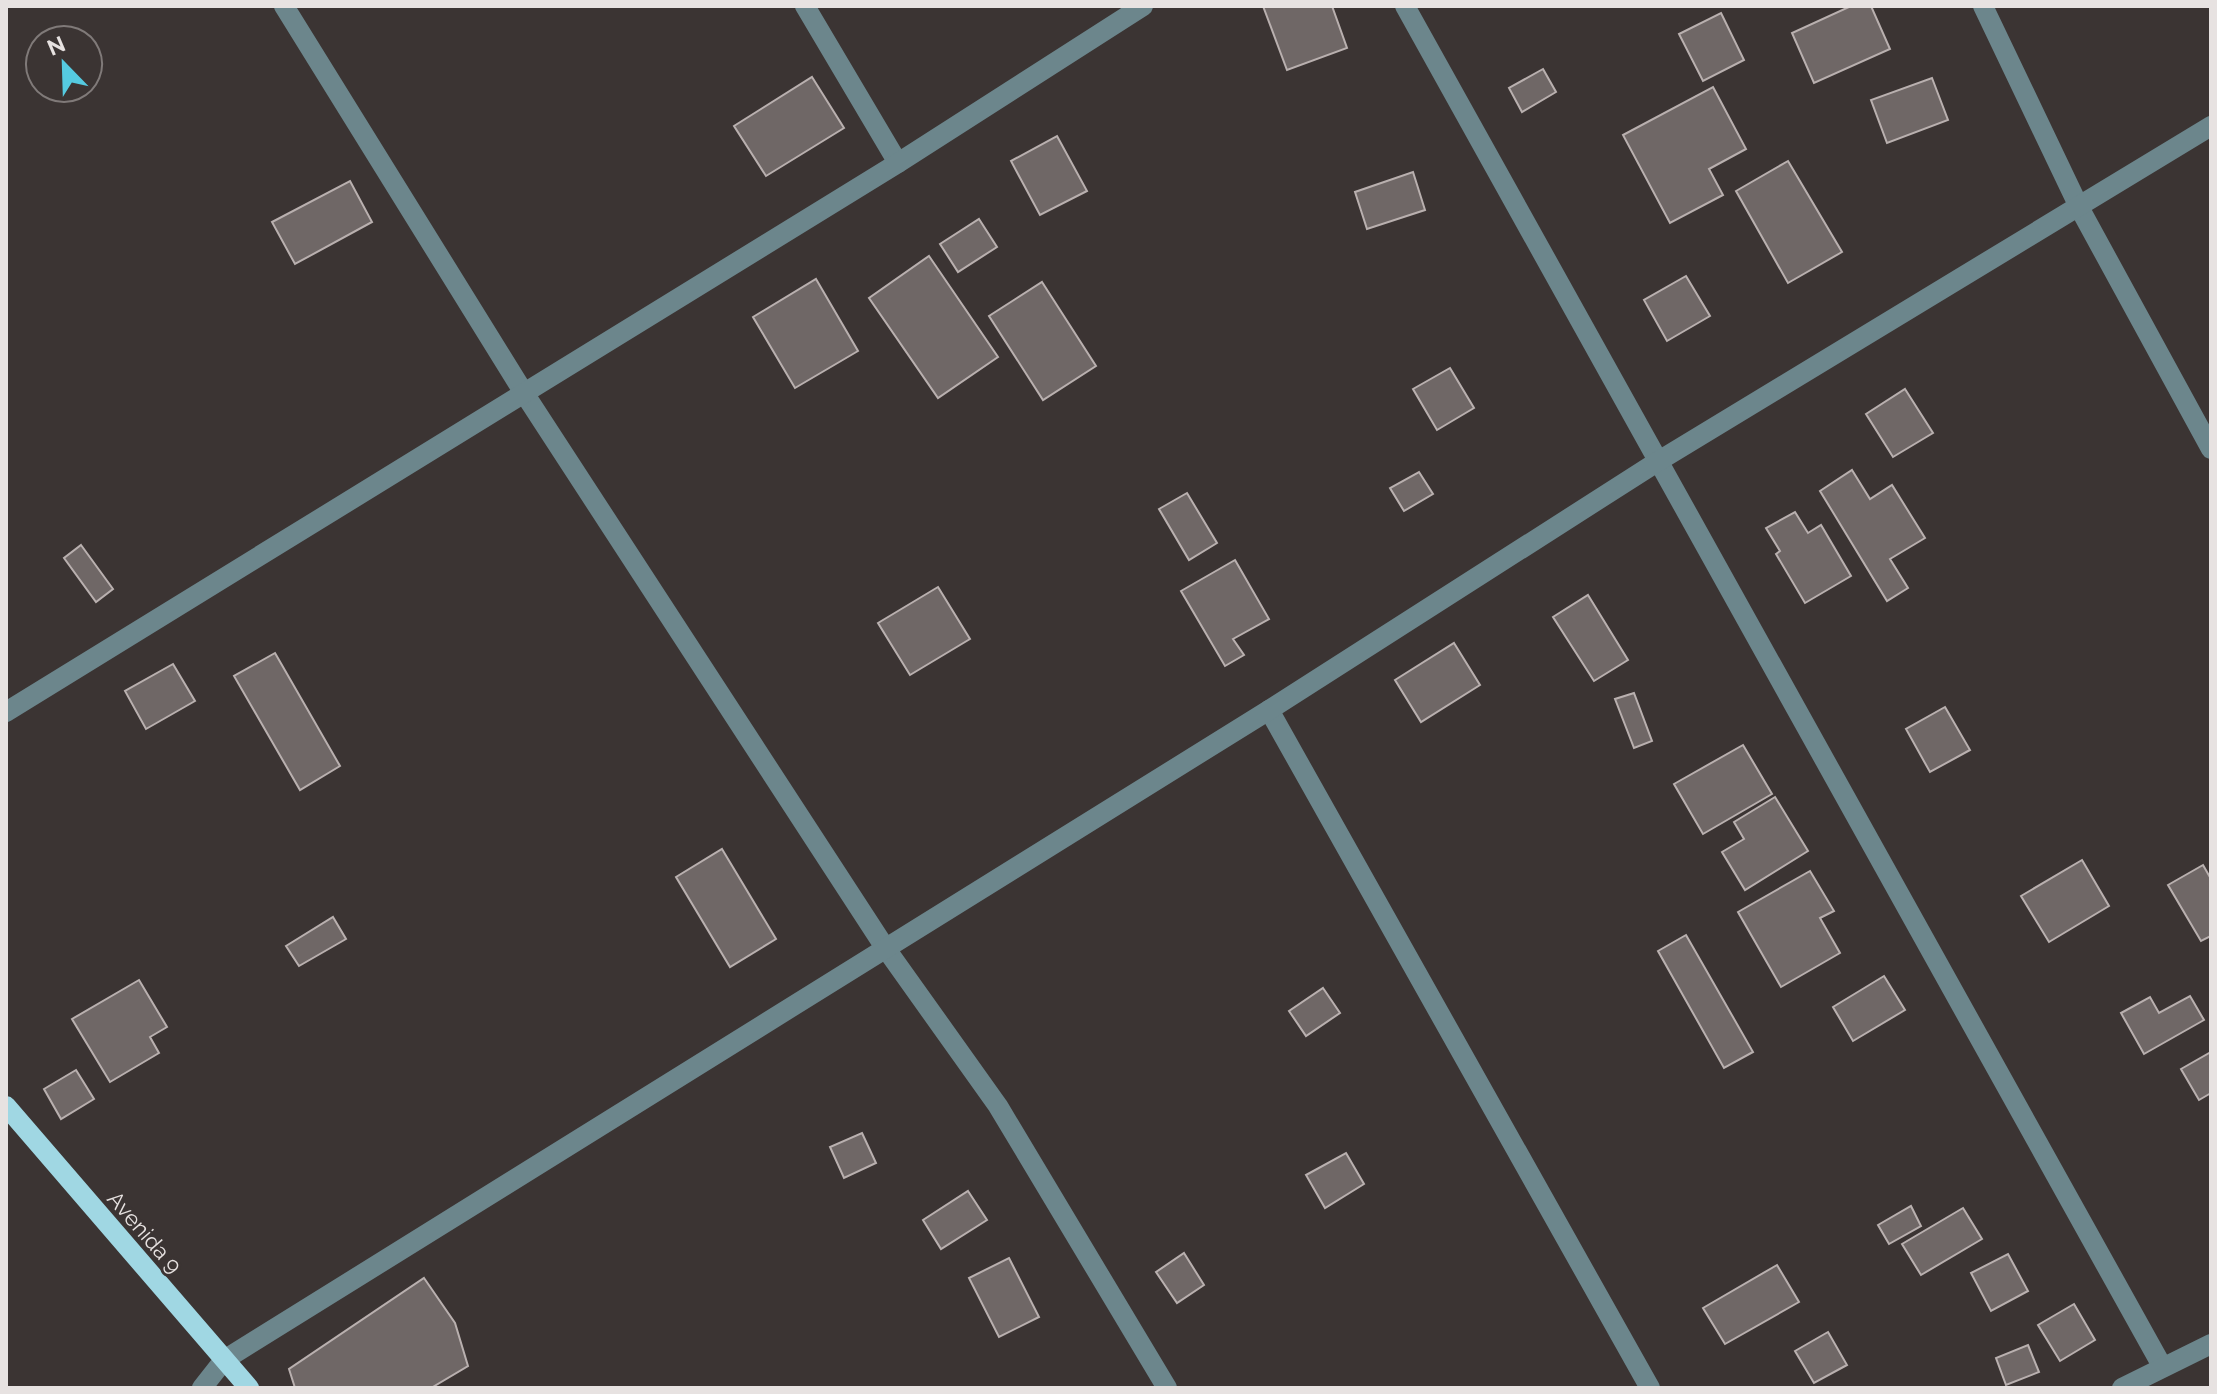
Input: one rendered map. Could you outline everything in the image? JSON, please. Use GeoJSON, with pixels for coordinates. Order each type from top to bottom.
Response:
{"type":"FeatureCollection","features":[{"type":"Feature","properties":{"kind":"main road","name":"Avenida 9"},"geometry":{"type":"LineString","coordinates":[[6,1106],[249,1388]]}},
{"type":"Feature","properties":{"kind":"street"},"geometry":{"type":"LineString","coordinates":[[284,6],[524,393],[884,946],[998,1106],[1167,1388]]}},
{"type":"Feature","properties":{"kind":"street"},"geometry":{"type":"LineString","coordinates":[[805,6],[898,163]]}},
{"type":"Feature","properties":{"kind":"street"},"geometry":{"type":"LineString","coordinates":[[6,712],[898,163],[1143,6]]}},
{"type":"Feature","properties":{"kind":"street"},"geometry":{"type":"LineString","coordinates":[[1405,6],[2162,1366]]}},
{"type":"Feature","properties":{"kind":"street"},"geometry":{"type":"LineString","coordinates":[[1983,6],[2080,209],[2211,449]]}},
{"type":"Feature","properties":{"kind":"street"},"geometry":{"type":"LineString","coordinates":[[202,1388],[224,1360],[884,946],[1269,710],[1657,462],[2080,209],[2211,126]]}},
{"type":"Feature","properties":{"kind":"street"},"geometry":{"type":"LineString","coordinates":[[1269,710],[1650,1388]]}},
{"type":"Feature","properties":{"kind":"street"},"geometry":{"type":"LineString","coordinates":[[2122,1388],[2211,1344]]}},
{"type":"Feature","properties":{"kind":"building"},"geometry":{"type":"Polygon","coordinates":[[[1263,6],[1332,6],[1347,48],[1287,70],[1263,6]]]}},
{"type":"Feature","properties":{"kind":"building"},"geometry":{"type":"Polygon","coordinates":[[[1851,6],[1871,6],[1890,49],[1814,83],[1792,33],[1851,6]]]}},
{"type":"Feature","properties":{"kind":"building"},"geometry":{"type":"Polygon","coordinates":[[[1721,13],[1744,60],[1703,81],[1679,34],[1721,13]]]}},
{"type":"Feature","properties":{"kind":"building"},"geometry":{"type":"Polygon","coordinates":[[[1543,69],[1556,92],[1522,112],[1509,88],[1543,69]]]}},
{"type":"Feature","properties":{"kind":"building"},"geometry":{"type":"Polygon","coordinates":[[[812,77],[844,128],[766,176],[734,126],[812,77]]]}},
{"type":"Feature","properties":{"kind":"building"},"geometry":{"type":"Polygon","coordinates":[[[1932,78],[1948,120],[1887,143],[1871,100],[1932,78]]]}},
{"type":"Feature","properties":{"kind":"building"},"geometry":{"type":"Polygon","coordinates":[[[1713,87],[1746,149],[1709,169],[1723,195],[1670,223],[1623,135],[1713,87]]]}},
{"type":"Feature","properties":{"kind":"building"},"geometry":{"type":"Polygon","coordinates":[[[1057,136],[1087,191],[1040,215],[1011,161],[1057,136]]]}},
{"type":"Feature","properties":{"kind":"building"},"geometry":{"type":"Polygon","coordinates":[[[1788,161],[1842,252],[1788,283],[1736,191],[1788,161]]]}},
{"type":"Feature","properties":{"kind":"building"},"geometry":{"type":"Polygon","coordinates":[[[1413,172],[1425,210],[1367,229],[1355,192],[1413,172]]]}},
{"type":"Feature","properties":{"kind":"building"},"geometry":{"type":"Polygon","coordinates":[[[350,181],[372,222],[295,264],[272,222],[350,181]]]}},
{"type":"Feature","properties":{"kind":"building"},"geometry":{"type":"Polygon","coordinates":[[[979,219],[997,247],[958,272],[940,244],[979,219]]]}},
{"type":"Feature","properties":{"kind":"building"},"geometry":{"type":"Polygon","coordinates":[[[929,256],[998,357],[938,398],[869,298],[929,256]]]}},
{"type":"Feature","properties":{"kind":"building"},"geometry":{"type":"Polygon","coordinates":[[[1686,276],[1710,316],[1667,341],[1644,300],[1686,276]]]}},
{"type":"Feature","properties":{"kind":"building"},"geometry":{"type":"Polygon","coordinates":[[[816,279],[858,351],[795,388],[753,317],[816,279]]]}},
{"type":"Feature","properties":{"kind":"building"},"geometry":{"type":"Polygon","coordinates":[[[1042,282],[1096,366],[1043,400],[989,316],[1042,282]]]}},
{"type":"Feature","properties":{"kind":"building"},"geometry":{"type":"Polygon","coordinates":[[[1450,368],[1474,408],[1437,430],[1413,389],[1450,368]]]}},
{"type":"Feature","properties":{"kind":"building"},"geometry":{"type":"Polygon","coordinates":[[[1905,389],[1933,433],[1893,457],[1866,414],[1905,389]]]}},
{"type":"Feature","properties":{"kind":"building"},"geometry":{"type":"Polygon","coordinates":[[[1852,470],[1870,499],[1892,485],[1925,538],[1890,559],[1908,588],[1887,601],[1820,491],[1852,470]]]}},
{"type":"Feature","properties":{"kind":"building"},"geometry":{"type":"Polygon","coordinates":[[[1419,472],[1433,494],[1404,511],[1390,488],[1419,472]]]}},
{"type":"Feature","properties":{"kind":"building"},"geometry":{"type":"Polygon","coordinates":[[[1187,493],[1217,543],[1189,560],[1159,509],[1187,493]]]}},
{"type":"Feature","properties":{"kind":"building"},"geometry":{"type":"Polygon","coordinates":[[[1795,512],[1808,533],[1821,525],[1851,576],[1805,603],[1776,554],[1780,551],[1766,528],[1795,512]]]}},
{"type":"Feature","properties":{"kind":"building"},"geometry":{"type":"Polygon","coordinates":[[[81,545],[113,589],[96,602],[64,558],[81,545]]]}},
{"type":"Feature","properties":{"kind":"building"},"geometry":{"type":"Polygon","coordinates":[[[1235,560],[1269,619],[1233,639],[1244,655],[1225,666],[1181,591],[1235,560]]]}},
{"type":"Feature","properties":{"kind":"building"},"geometry":{"type":"Polygon","coordinates":[[[938,587],[970,639],[910,675],[878,623],[938,587]]]}},
{"type":"Feature","properties":{"kind":"building"},"geometry":{"type":"Polygon","coordinates":[[[1588,595],[1628,660],[1594,681],[1553,617],[1588,595]]]}},
{"type":"Feature","properties":{"kind":"building"},"geometry":{"type":"Polygon","coordinates":[[[1454,643],[1480,685],[1421,722],[1395,680],[1454,643]]]}},
{"type":"Feature","properties":{"kind":"building"},"geometry":{"type":"Polygon","coordinates":[[[275,653],[340,766],[300,790],[234,676],[275,653]]]}},
{"type":"Feature","properties":{"kind":"building"},"geometry":{"type":"Polygon","coordinates":[[[173,664],[195,701],[146,729],[125,691],[173,664]]]}},
{"type":"Feature","properties":{"kind":"building"},"geometry":{"type":"Polygon","coordinates":[[[1634,693],[1652,741],[1634,748],[1615,699],[1634,693]]]}},
{"type":"Feature","properties":{"kind":"building"},"geometry":{"type":"Polygon","coordinates":[[[1945,707],[1970,750],[1930,772],[1906,729],[1945,707]]]}},
{"type":"Feature","properties":{"kind":"building"},"geometry":{"type":"Polygon","coordinates":[[[1743,745],[1772,794],[1703,834],[1674,784],[1743,745]]]}},
{"type":"Feature","properties":{"kind":"building"},"geometry":{"type":"Polygon","coordinates":[[[1775,797],[1808,851],[1745,890],[1722,852],[1744,839],[1734,822],[1775,797]]]}},
{"type":"Feature","properties":{"kind":"building"},"geometry":{"type":"Polygon","coordinates":[[[722,849],[776,939],[730,967],[676,877],[722,849]]]}},
{"type":"Feature","properties":{"kind":"building"},"geometry":{"type":"Polygon","coordinates":[[[2082,860],[2109,906],[2049,942],[2021,896],[2082,860]]]}},
{"type":"Feature","properties":{"kind":"building"},"geometry":{"type":"Polygon","coordinates":[[[2203,865],[2211,879],[2211,936],[2201,941],[2168,885],[2203,865]]]}},
{"type":"Feature","properties":{"kind":"building"},"geometry":{"type":"Polygon","coordinates":[[[1810,871],[1834,911],[1820,918],[1840,953],[1781,987],[1738,912],[1810,871]]]}},
{"type":"Feature","properties":{"kind":"building"},"geometry":{"type":"Polygon","coordinates":[[[333,917],[346,939],[299,966],[286,946],[333,917]]]}},
{"type":"Feature","properties":{"kind":"building"},"geometry":{"type":"Polygon","coordinates":[[[1686,935],[1753,1052],[1724,1068],[1658,951],[1686,935]]]}},
{"type":"Feature","properties":{"kind":"building"},"geometry":{"type":"Polygon","coordinates":[[[1884,976],[1905,1010],[1853,1041],[1833,1007],[1884,976]]]}},
{"type":"Feature","properties":{"kind":"building"},"geometry":{"type":"Polygon","coordinates":[[[139,980],[167,1027],[150,1037],[159,1053],[110,1082],[72,1019],[139,980]]]}},
{"type":"Feature","properties":{"kind":"building"},"geometry":{"type":"Polygon","coordinates":[[[1323,988],[1340,1013],[1306,1036],[1289,1011],[1323,988]]]}},
{"type":"Feature","properties":{"kind":"building"},"geometry":{"type":"Polygon","coordinates":[[[2190,996],[2204,1020],[2144,1054],[2121,1013],[2150,997],[2159,1013],[2190,996]]]}},
{"type":"Feature","properties":{"kind":"building"},"geometry":{"type":"Polygon","coordinates":[[[2211,1052],[2211,1093],[2199,1100],[2181,1069],[2211,1052]]]}},
{"type":"Feature","properties":{"kind":"building"},"geometry":{"type":"Polygon","coordinates":[[[76,1070],[94,1099],[61,1119],[44,1089],[76,1070]]]}},
{"type":"Feature","properties":{"kind":"building"},"geometry":{"type":"Polygon","coordinates":[[[862,1133],[876,1163],[844,1178],[830,1147],[862,1133]]]}},
{"type":"Feature","properties":{"kind":"building"},"geometry":{"type":"Polygon","coordinates":[[[1346,1153],[1364,1184],[1325,1208],[1306,1175],[1346,1153]]]}},
{"type":"Feature","properties":{"kind":"building"},"geometry":{"type":"Polygon","coordinates":[[[968,1191],[987,1220],[941,1249],[923,1220],[968,1191]]]}},
{"type":"Feature","properties":{"kind":"building"},"geometry":{"type":"Polygon","coordinates":[[[1911,1206],[1921,1226],[1889,1244],[1878,1225],[1911,1206]]]}},
{"type":"Feature","properties":{"kind":"building"},"geometry":{"type":"Polygon","coordinates":[[[1963,1208],[1982,1239],[1921,1275],[1902,1244],[1963,1208]]]}},
{"type":"Feature","properties":{"kind":"building"},"geometry":{"type":"Polygon","coordinates":[[[1184,1253],[1204,1285],[1177,1303],[1156,1272],[1184,1253]]]}},
{"type":"Feature","properties":{"kind":"building"},"geometry":{"type":"Polygon","coordinates":[[[2008,1254],[2028,1291],[1991,1311],[1971,1273],[2008,1254]]]}},
{"type":"Feature","properties":{"kind":"building"},"geometry":{"type":"Polygon","coordinates":[[[1009,1258],[1039,1317],[999,1337],[969,1278],[1009,1258]]]}},
{"type":"Feature","properties":{"kind":"building"},"geometry":{"type":"Polygon","coordinates":[[[1777,1265],[1799,1302],[1725,1344],[1703,1308],[1777,1265]]]}},
{"type":"Feature","properties":{"kind":"building"},"geometry":{"type":"Polygon","coordinates":[[[424,1278],[455,1323],[468,1366],[431,1388],[295,1388],[289,1369],[424,1278]]]}},
{"type":"Feature","properties":{"kind":"building"},"geometry":{"type":"Polygon","coordinates":[[[2074,1304],[2095,1340],[2060,1361],[2038,1325],[2074,1304]]]}},
{"type":"Feature","properties":{"kind":"building"},"geometry":{"type":"Polygon","coordinates":[[[1828,1332],[1847,1365],[1814,1383],[1795,1351],[1828,1332]]]}},
{"type":"Feature","properties":{"kind":"building"},"geometry":{"type":"Polygon","coordinates":[[[2028,1345],[2039,1372],[2006,1385],[1996,1358],[2028,1345]]]}}]}
